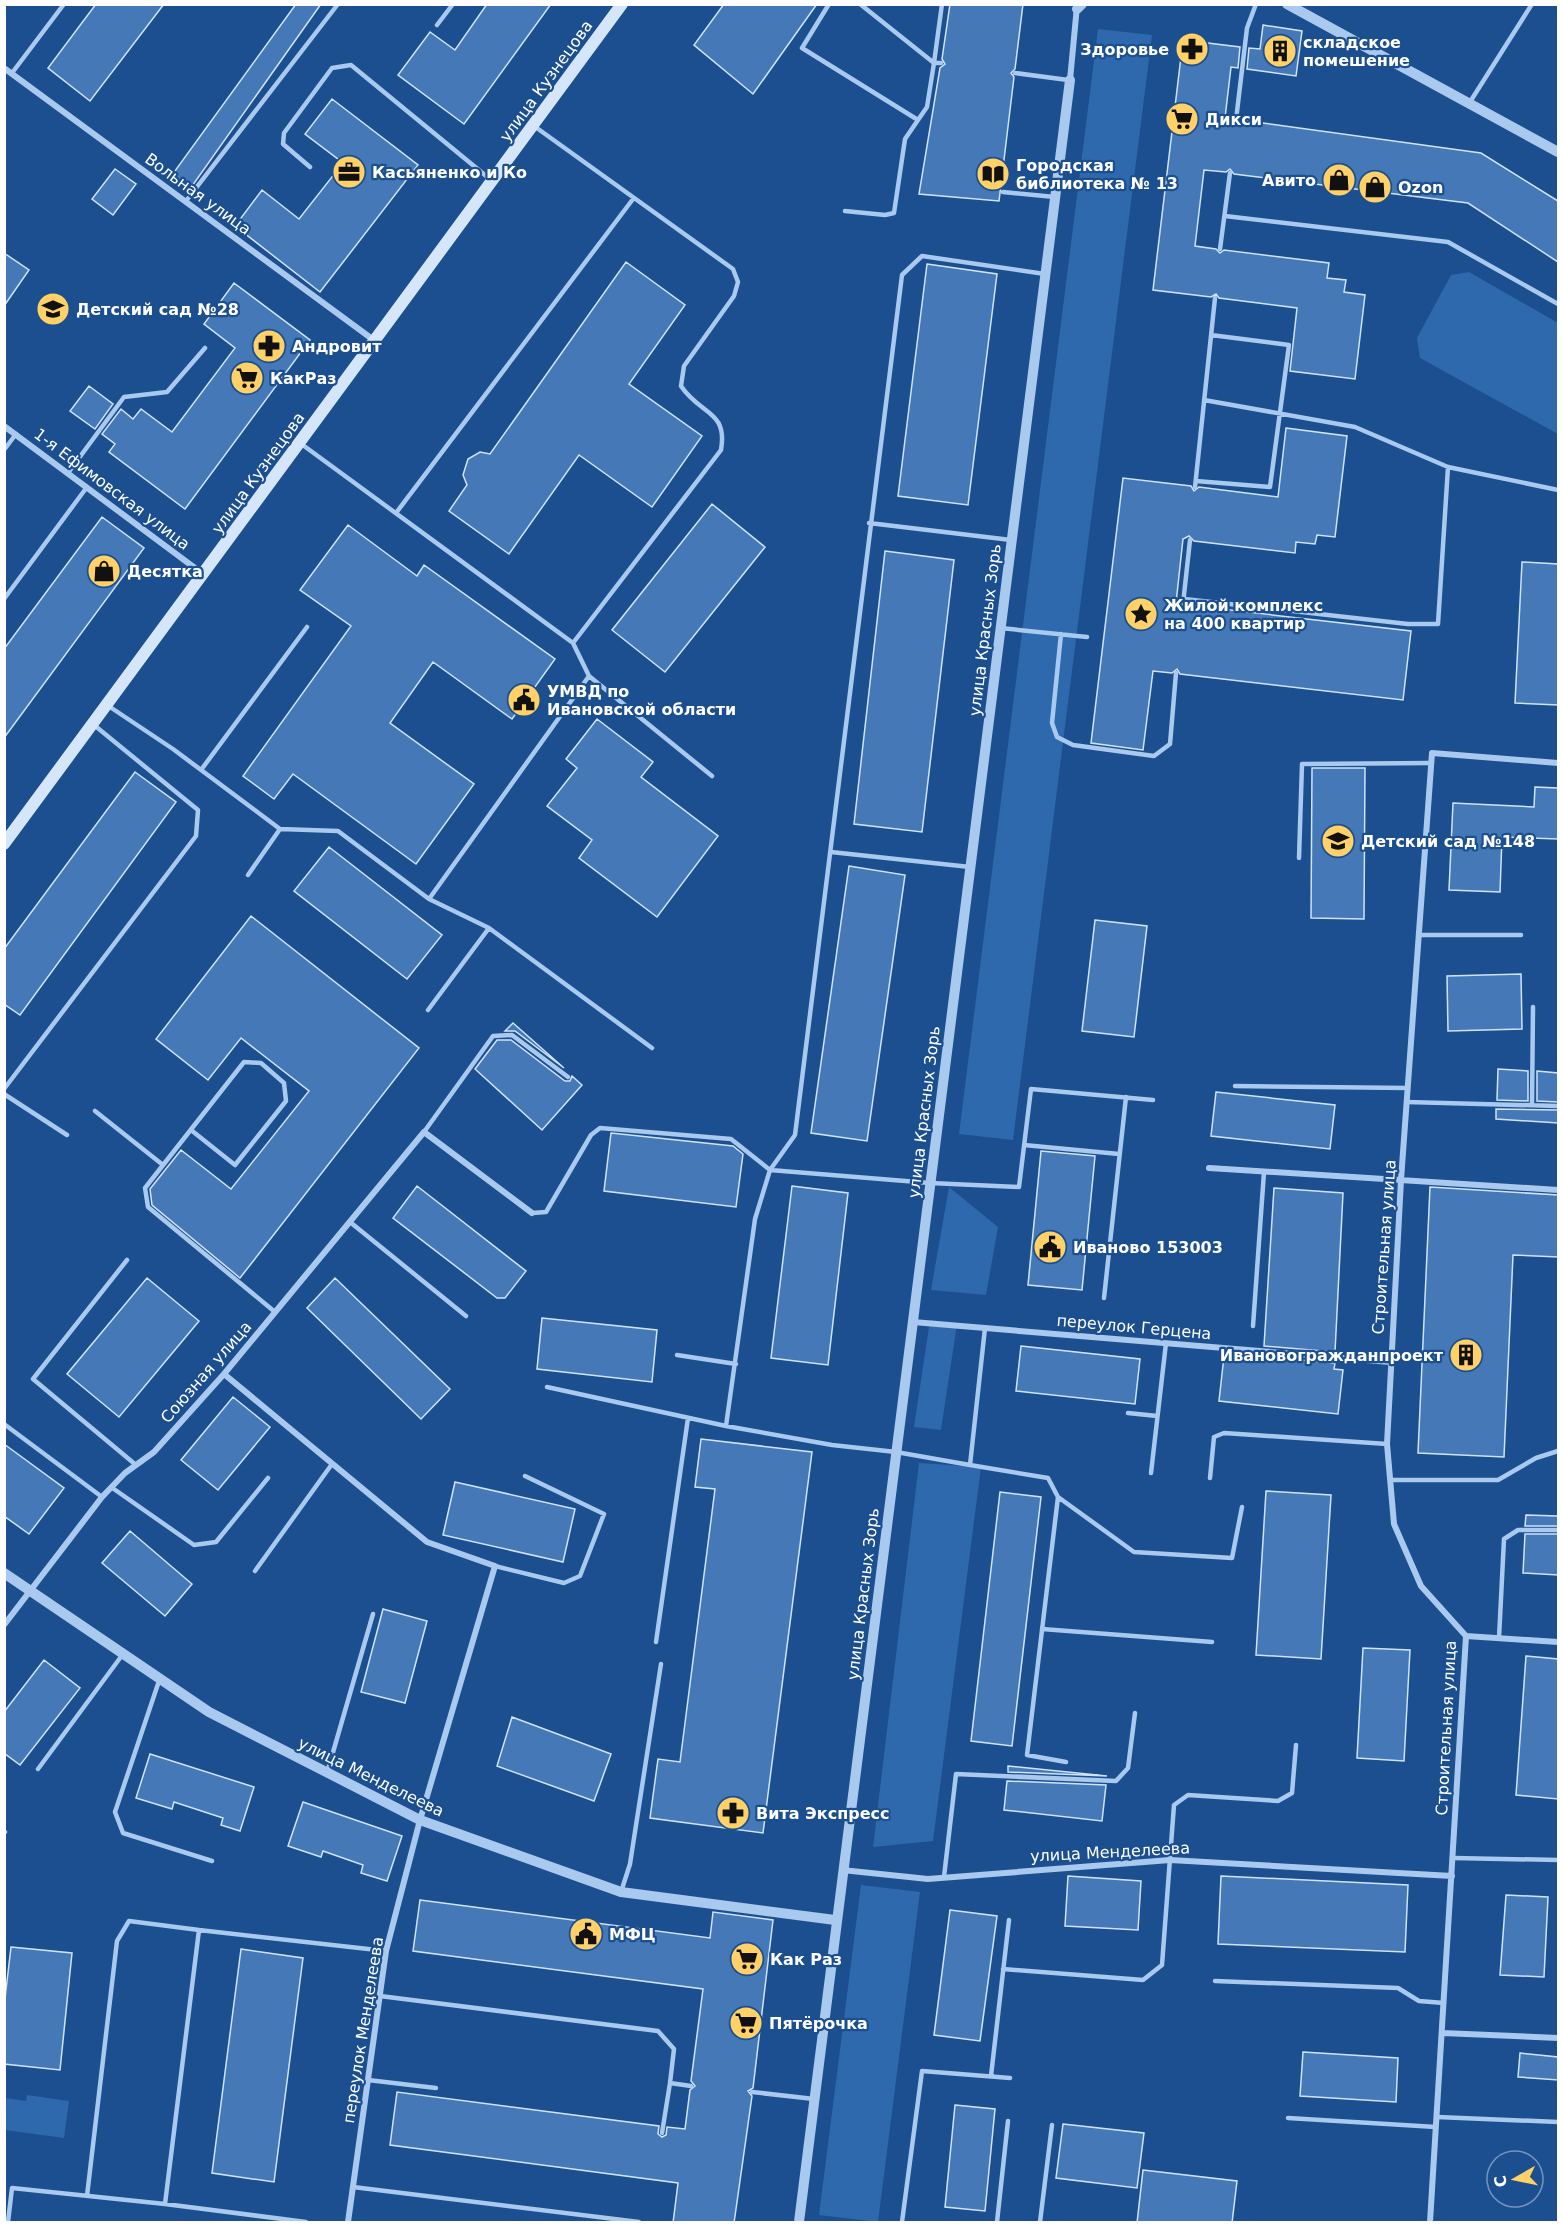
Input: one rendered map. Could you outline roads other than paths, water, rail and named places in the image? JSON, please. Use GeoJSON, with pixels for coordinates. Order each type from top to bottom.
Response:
{"type":"FeatureCollection","features":[{"type":"Feature","properties":{"kind":"main road","name":"улица Кузнецова"},"geometry":{"type":"LineString","coordinates":[[7,836],[93,724],[622,4]]}},
{"type":"Feature","properties":{"kind":"street"},"geometry":{"type":"LineString","coordinates":[[1287,4],[1558,152]]}},
{"type":"Feature","properties":{"kind":"street","name":"улица Красных Зорь"},"geometry":{"type":"LineString","coordinates":[[799,2223],[835,1920],[913,1322],[1078,6]]}},
{"type":"Feature","properties":{"kind":"street","name":"Вольная улица"},"geometry":{"type":"LineString","coordinates":[[4,68],[375,341]]}},
{"type":"Feature","properties":{"kind":"street","name":"1-я Ефимовская улица"},"geometry":{"type":"LineString","coordinates":[[4,426],[203,574]]}},
{"type":"Feature","properties":{"kind":"street","name":"Строительная улица"},"geometry":{"type":"LineString","coordinates":[[1430,2223],[1466,1636],[1421,1586],[1394,1524],[1387,1444],[1401,1180],[1431,763],[1432,753],[1558,763]]}},
{"type":"Feature","properties":{"kind":"street"},"geometry":{"type":"LineString","coordinates":[[424,1132],[532,1213]]}},
{"type":"Feature","properties":{"kind":"street","name":"Союзная улица"},"geometry":{"type":"LineString","coordinates":[[4,1625],[102,1497],[136,1465],[154,1452],[224,1374],[424,1132]]}},
{"type":"Feature","properties":{"kind":"street"},"geometry":{"type":"LineString","coordinates":[[1209,1168],[1558,1190]]}},
{"type":"Feature","properties":{"kind":"street","name":"переулок Герцена"},"geometry":{"type":"LineString","coordinates":[[913,1322],[1390,1362]]}},
{"type":"Feature","properties":{"kind":"street"},"geometry":{"type":"LineString","coordinates":[[224,1374],[427,1542],[495,1566]]}},
{"type":"Feature","properties":{"kind":"street","name":"переулок Менделеева"},"geometry":{"type":"LineString","coordinates":[[348,2223],[386,1951],[420,1820],[495,1566]]}},
{"type":"Feature","properties":{"kind":"street","name":"улица Менделеева"},"geometry":{"type":"LineString","coordinates":[[4,1573],[209,1712],[420,1820],[621,1892],[835,1920]]}},
{"type":"Feature","properties":{"kind":"street"},"geometry":{"type":"LineString","coordinates":[[1466,1636],[1558,1642]]}},
{"type":"Feature","properties":{"kind":"street","name":"улица Менделеева"},"geometry":{"type":"LineString","coordinates":[[842,1870],[928,1879],[1170,1860],[1452,1876]]}},
{"type":"Feature","properties":{"kind":"street"},"geometry":{"type":"LineString","coordinates":[[1442,2033],[1558,2038]]}},
{"type":"Feature","properties":{"kind":"lane"},"geometry":{"type":"LineString","coordinates":[[12,73],[64,4]]}},
{"type":"Feature","properties":{"kind":"lane"},"geometry":{"type":"LineString","coordinates":[[186,201],[338,4]]}},
{"type":"Feature","properties":{"kind":"lane"},"geometry":{"type":"LineString","coordinates":[[437,25],[453,4]]}},
{"type":"Feature","properties":{"kind":"lane"},"geometry":{"type":"LineString","coordinates":[[829,4],[802,48],[918,120]]}},
{"type":"Feature","properties":{"kind":"lane"},"geometry":{"type":"LineString","coordinates":[[860,4],[934,63],[941,63]]}},
{"type":"Feature","properties":{"kind":"lane"},"geometry":{"type":"LineString","coordinates":[[845,211],[885,215],[894,213],[905,139],[927,107],[942,4]]}},
{"type":"Feature","properties":{"kind":"lane"},"geometry":{"type":"LineString","coordinates":[[1236,120],[1246,27],[1256,4]]}},
{"type":"Feature","properties":{"kind":"lane"},"geometry":{"type":"LineString","coordinates":[[1470,102],[1532,4]]}},
{"type":"Feature","properties":{"kind":"lane"},"geometry":{"type":"LineString","coordinates":[[310,167],[283,144],[284,133],[332,68],[351,64],[493,181]]}},
{"type":"Feature","properties":{"kind":"lane"},"geometry":{"type":"LineString","coordinates":[[1015,73],[1070,80]]}},
{"type":"Feature","properties":{"kind":"lane"},"geometry":{"type":"LineString","coordinates":[[534,126],[733,269],[738,282],[734,296],[684,366],[681,386],[689,399],[718,420],[724,432],[721,450],[573,643]]}},
{"type":"Feature","properties":{"kind":"lane"},"geometry":{"type":"LineString","coordinates":[[1220,249],[1230,173]]}},
{"type":"Feature","properties":{"kind":"lane"},"geometry":{"type":"LineString","coordinates":[[1003,192],[1055,197]]}},
{"type":"Feature","properties":{"kind":"lane"},"geometry":{"type":"LineString","coordinates":[[396,513],[633,199]]}},
{"type":"Feature","properties":{"kind":"lane"},"geometry":{"type":"LineString","coordinates":[[1225,216],[1448,242],[1558,304]]}},
{"type":"Feature","properties":{"kind":"lane"},"geometry":{"type":"LineString","coordinates":[[726,1426],[755,1219],[770,1170],[795,1135],[902,275],[922,256],[1045,274]]}},
{"type":"Feature","properties":{"kind":"lane"},"geometry":{"type":"LineString","coordinates":[[1211,335],[1289,345],[1270,487],[1195,484],[1204,400],[1211,335],[1215,298]]}},
{"type":"Feature","properties":{"kind":"lane"},"geometry":{"type":"LineString","coordinates":[[68,473],[124,397],[167,392],[205,348]]}},
{"type":"Feature","properties":{"kind":"lane"},"geometry":{"type":"LineString","coordinates":[[1204,400],[1355,427],[1448,467],[1558,490]]}},
{"type":"Feature","properties":{"kind":"lane"},"geometry":{"type":"LineString","coordinates":[[4,450],[16,434]]}},
{"type":"Feature","properties":{"kind":"lane"},"geometry":{"type":"LineString","coordinates":[[300,443],[573,643],[589,676],[712,776]]}},
{"type":"Feature","properties":{"kind":"lane"},"geometry":{"type":"LineString","coordinates":[[1190,540],[1184,602],[1408,624],[1438,624],[1448,467]]}},
{"type":"Feature","properties":{"kind":"lane"},"geometry":{"type":"LineString","coordinates":[[4,599],[87,487]]}},
{"type":"Feature","properties":{"kind":"lane"},"geometry":{"type":"LineString","coordinates":[[870,523],[1011,540]]}},
{"type":"Feature","properties":{"kind":"lane"},"geometry":{"type":"LineString","coordinates":[[201,770],[307,627]]}},
{"type":"Feature","properties":{"kind":"lane"},"geometry":{"type":"LineString","coordinates":[[1000,628],[1087,637]]}},
{"type":"Feature","properties":{"kind":"lane"},"geometry":{"type":"LineString","coordinates":[[1061,634],[1053,723],[1057,737],[1074,745],[1154,756],[1170,744],[1176,673]]}},
{"type":"Feature","properties":{"kind":"lane"},"geometry":{"type":"LineString","coordinates":[[429,899],[589,676]]}},
{"type":"Feature","properties":{"kind":"lane"},"geometry":{"type":"LineString","coordinates":[[107,704],[280,829],[338,831],[429,899],[489,928],[652,1048]]}},
{"type":"Feature","properties":{"kind":"lane"},"geometry":{"type":"LineString","coordinates":[[4,1089],[196,836],[198,810],[93,724]]}},
{"type":"Feature","properties":{"kind":"lane"},"geometry":{"type":"LineString","coordinates":[[1299,858],[1302,764],[1431,763]]}},
{"type":"Feature","properties":{"kind":"lane"},"geometry":{"type":"LineString","coordinates":[[248,876],[280,829]]}},
{"type":"Feature","properties":{"kind":"lane"},"geometry":{"type":"LineString","coordinates":[[831,852],[970,867]]}},
{"type":"Feature","properties":{"kind":"lane"},"geometry":{"type":"LineString","coordinates":[[428,1010],[489,928]]}},
{"type":"Feature","properties":{"kind":"lane"},"geometry":{"type":"LineString","coordinates":[[1419,935],[1521,935]]}},
{"type":"Feature","properties":{"kind":"lane"},"geometry":{"type":"LineString","coordinates":[[1532,1105],[1533,1007]]}},
{"type":"Feature","properties":{"kind":"lane"},"geometry":{"type":"LineString","coordinates":[[424,1132],[493,1036],[512,1035],[568,1077]]}},
{"type":"Feature","properties":{"kind":"lane"},"geometry":{"type":"LineString","coordinates":[[191,1130],[235,1165],[286,1101],[284,1083],[261,1063],[244,1062],[145,1188],[148,1207],[275,1312]]}},
{"type":"Feature","properties":{"kind":"lane"},"geometry":{"type":"LineString","coordinates":[[1235,1086],[1408,1088]]}},
{"type":"Feature","properties":{"kind":"lane"},"geometry":{"type":"LineString","coordinates":[[532,1213],[546,1212],[591,1135],[600,1128],[730,1139],[770,1170],[930,1184],[1019,1186],[1031,1089],[1153,1100]]}},
{"type":"Feature","properties":{"kind":"lane"},"geometry":{"type":"LineString","coordinates":[[4,1094],[67,1135]]}},
{"type":"Feature","properties":{"kind":"lane"},"geometry":{"type":"LineString","coordinates":[[1104,1298],[1126,1097]]}},
{"type":"Feature","properties":{"kind":"lane"},"geometry":{"type":"LineString","coordinates":[[1407,1102],[1558,1106]]}},
{"type":"Feature","properties":{"kind":"lane"},"geometry":{"type":"LineString","coordinates":[[94,1111],[163,1166]]}},
{"type":"Feature","properties":{"kind":"lane"},"geometry":{"type":"LineString","coordinates":[[1024,1145],[1119,1154]]}},
{"type":"Feature","properties":{"kind":"lane"},"geometry":{"type":"LineString","coordinates":[[1253,1326],[1264,1172]]}},
{"type":"Feature","properties":{"kind":"lane"},"geometry":{"type":"LineString","coordinates":[[350,1222],[466,1316]]}},
{"type":"Feature","properties":{"kind":"lane"},"geometry":{"type":"LineString","coordinates":[[127,1260],[33,1379],[136,1465]]}},
{"type":"Feature","properties":{"kind":"lane"},"geometry":{"type":"LineString","coordinates":[[970,1465],[985,1328]]}},
{"type":"Feature","properties":{"kind":"lane"},"geometry":{"type":"LineString","coordinates":[[1151,1473],[1166,1343]]}},
{"type":"Feature","properties":{"kind":"lane"},"geometry":{"type":"LineString","coordinates":[[677,1355],[736,1364]]}},
{"type":"Feature","properties":{"kind":"lane"},"geometry":{"type":"LineString","coordinates":[[547,1387],[726,1426],[832,1445],[896,1452],[1048,1478],[1058,1497],[1134,1552],[1232,1558],[1242,1507]]}},
{"type":"Feature","properties":{"kind":"lane"},"geometry":{"type":"LineString","coordinates":[[1128,1413],[1157,1416]]}},
{"type":"Feature","properties":{"kind":"lane"},"geometry":{"type":"LineString","coordinates":[[656,1642],[688,1418]]}},
{"type":"Feature","properties":{"kind":"lane"},"geometry":{"type":"LineString","coordinates":[[4,1424],[102,1497]]}},
{"type":"Feature","properties":{"kind":"lane"},"geometry":{"type":"LineString","coordinates":[[1210,1479],[1214,1437],[1224,1433],[1387,1444]]}},
{"type":"Feature","properties":{"kind":"lane"},"geometry":{"type":"LineString","coordinates":[[1390,1480],[1498,1480],[1536,1458],[1558,1451]]}},
{"type":"Feature","properties":{"kind":"lane"},"geometry":{"type":"LineString","coordinates":[[255,1571],[332,1464]]}},
{"type":"Feature","properties":{"kind":"lane"},"geometry":{"type":"LineString","coordinates":[[495,1566],[564,1583],[580,1576],[603,1514],[525,1476]]}},
{"type":"Feature","properties":{"kind":"lane"},"geometry":{"type":"LineString","coordinates":[[111,1487],[194,1545],[216,1542],[268,1478]]}},
{"type":"Feature","properties":{"kind":"lane"},"geometry":{"type":"LineString","coordinates":[[1058,1497],[1028,1755],[1066,1762]]}},
{"type":"Feature","properties":{"kind":"lane"},"geometry":{"type":"LineString","coordinates":[[1499,1638],[1504,1539],[1518,1530],[1558,1530]]}},
{"type":"Feature","properties":{"kind":"lane"},"geometry":{"type":"LineString","coordinates":[[327,1773],[372,1614]]}},
{"type":"Feature","properties":{"kind":"lane"},"geometry":{"type":"LineString","coordinates":[[1042,1629],[1212,1642]]}},
{"type":"Feature","properties":{"kind":"lane"},"geometry":{"type":"LineString","coordinates":[[38,1769],[123,1654]]}},
{"type":"Feature","properties":{"kind":"lane"},"geometry":{"type":"LineString","coordinates":[[621,1892],[630,1864],[661,1664]]}},
{"type":"Feature","properties":{"kind":"lane"},"geometry":{"type":"LineString","coordinates":[[160,1678],[115,1812],[123,1833],[212,1861]]}},
{"type":"Feature","properties":{"kind":"lane"},"geometry":{"type":"LineString","coordinates":[[944,1877],[956,1774],[1116,1780],[1128,1768],[1135,1713]]}},
{"type":"Feature","properties":{"kind":"lane"},"geometry":{"type":"LineString","coordinates":[[1004,1969],[1143,1980],[1162,1965],[1174,1805],[1188,1795],[1278,1801],[1292,1793],[1296,1745]]}},
{"type":"Feature","properties":{"kind":"lane"},"geometry":{"type":"LineString","coordinates":[[1453,1858],[1558,1860]]}},
{"type":"Feature","properties":{"kind":"lane"},"geometry":{"type":"LineString","coordinates":[[991,2076],[1009,1920]]}},
{"type":"Feature","properties":{"kind":"lane"},"geometry":{"type":"LineString","coordinates":[[87,2196],[117,1941],[129,1922],[386,1951]]}},
{"type":"Feature","properties":{"kind":"lane"},"geometry":{"type":"LineString","coordinates":[[165,2204],[199,1930]]}},
{"type":"Feature","properties":{"kind":"lane"},"geometry":{"type":"LineString","coordinates":[[1215,1981],[1398,1988],[1419,2001],[1444,2003]]}},
{"type":"Feature","properties":{"kind":"lane"},"geometry":{"type":"LineString","coordinates":[[380,1996],[658,2031],[674,2049],[662,2133]]}},
{"type":"Feature","properties":{"kind":"lane"},"geometry":{"type":"LineString","coordinates":[[902,2223],[922,2071],[1010,2078]]}},
{"type":"Feature","properties":{"kind":"lane"},"geometry":{"type":"LineString","coordinates":[[368,2080],[436,2088]]}},
{"type":"Feature","properties":{"kind":"lane"},"geometry":{"type":"LineString","coordinates":[[670,2083],[690,2086]]}},
{"type":"Feature","properties":{"kind":"lane"},"geometry":{"type":"LineString","coordinates":[[752,2092],[814,2099]]}},
{"type":"Feature","properties":{"kind":"lane"},"geometry":{"type":"LineString","coordinates":[[1437,2117],[1558,2122]]}},
{"type":"Feature","properties":{"kind":"lane"},"geometry":{"type":"LineString","coordinates":[[1288,2118],[1436,2127]]}},
{"type":"Feature","properties":{"kind":"lane"},"geometry":{"type":"LineString","coordinates":[[997,2223],[1008,2121]]}},
{"type":"Feature","properties":{"kind":"lane"},"geometry":{"type":"LineString","coordinates":[[1040,2223],[1052,2125]]}},
{"type":"Feature","properties":{"kind":"lane"},"geometry":{"type":"LineString","coordinates":[[353,2187],[639,2223]]}},
{"type":"Feature","properties":{"kind":"lane"},"geometry":{"type":"LineString","coordinates":[[8,2223],[12,2188],[165,2204],[306,2223]]}},
{"type":"Feature","properties":{"kind":"place","name":"Здоровье"},"geometry":{"type":"Point","coordinates":[1192,49]}},
{"type":"Feature","properties":{"kind":"place","name":"складское помешение"},"geometry":{"type":"Point","coordinates":[1280,51]}},
{"type":"Feature","properties":{"kind":"place","name":"Дикси"},"geometry":{"type":"Point","coordinates":[1182,119]}},
{"type":"Feature","properties":{"kind":"place","name":"Касьяненко и Ко"},"geometry":{"type":"Point","coordinates":[349,172]}},
{"type":"Feature","properties":{"kind":"place","name":"Городская библиотека № 13"},"geometry":{"type":"Point","coordinates":[993,174]}},
{"type":"Feature","properties":{"kind":"place","name":"Авито"},"geometry":{"type":"Point","coordinates":[1339,180]}},
{"type":"Feature","properties":{"kind":"place","name":"Ozon"},"geometry":{"type":"Point","coordinates":[1375,187]}},
{"type":"Feature","properties":{"kind":"place","name":"Детский сад №28"},"geometry":{"type":"Point","coordinates":[53,309]}},
{"type":"Feature","properties":{"kind":"place","name":"Андровит"},"geometry":{"type":"Point","coordinates":[269,346]}},
{"type":"Feature","properties":{"kind":"place","name":"КакРаз"},"geometry":{"type":"Point","coordinates":[247,378]}},
{"type":"Feature","properties":{"kind":"place","name":"Десятка"},"geometry":{"type":"Point","coordinates":[104,571]}},
{"type":"Feature","properties":{"kind":"place","name":"Жилой комплекс на 400 квартир"},"geometry":{"type":"Point","coordinates":[1141,614]}},
{"type":"Feature","properties":{"kind":"place","name":"УМВД по Ивановской области"},"geometry":{"type":"Point","coordinates":[524,700]}},
{"type":"Feature","properties":{"kind":"place","name":"Детский сад №148"},"geometry":{"type":"Point","coordinates":[1338,841]}},
{"type":"Feature","properties":{"kind":"place","name":"Иваново 153003"},"geometry":{"type":"Point","coordinates":[1050,1247]}},
{"type":"Feature","properties":{"kind":"place","name":"Ивановогражданпроект"},"geometry":{"type":"Point","coordinates":[1466,1355]}},
{"type":"Feature","properties":{"kind":"place","name":"Вита Экспресс"},"geometry":{"type":"Point","coordinates":[733,1813]}},
{"type":"Feature","properties":{"kind":"place","name":"МФЦ"},"geometry":{"type":"Point","coordinates":[586,1934]}},
{"type":"Feature","properties":{"kind":"place","name":"Как Раз"},"geometry":{"type":"Point","coordinates":[747,1959]}},
{"type":"Feature","properties":{"kind":"place","name":"Пятёрочка"},"geometry":{"type":"Point","coordinates":[746,2023]}}]}
